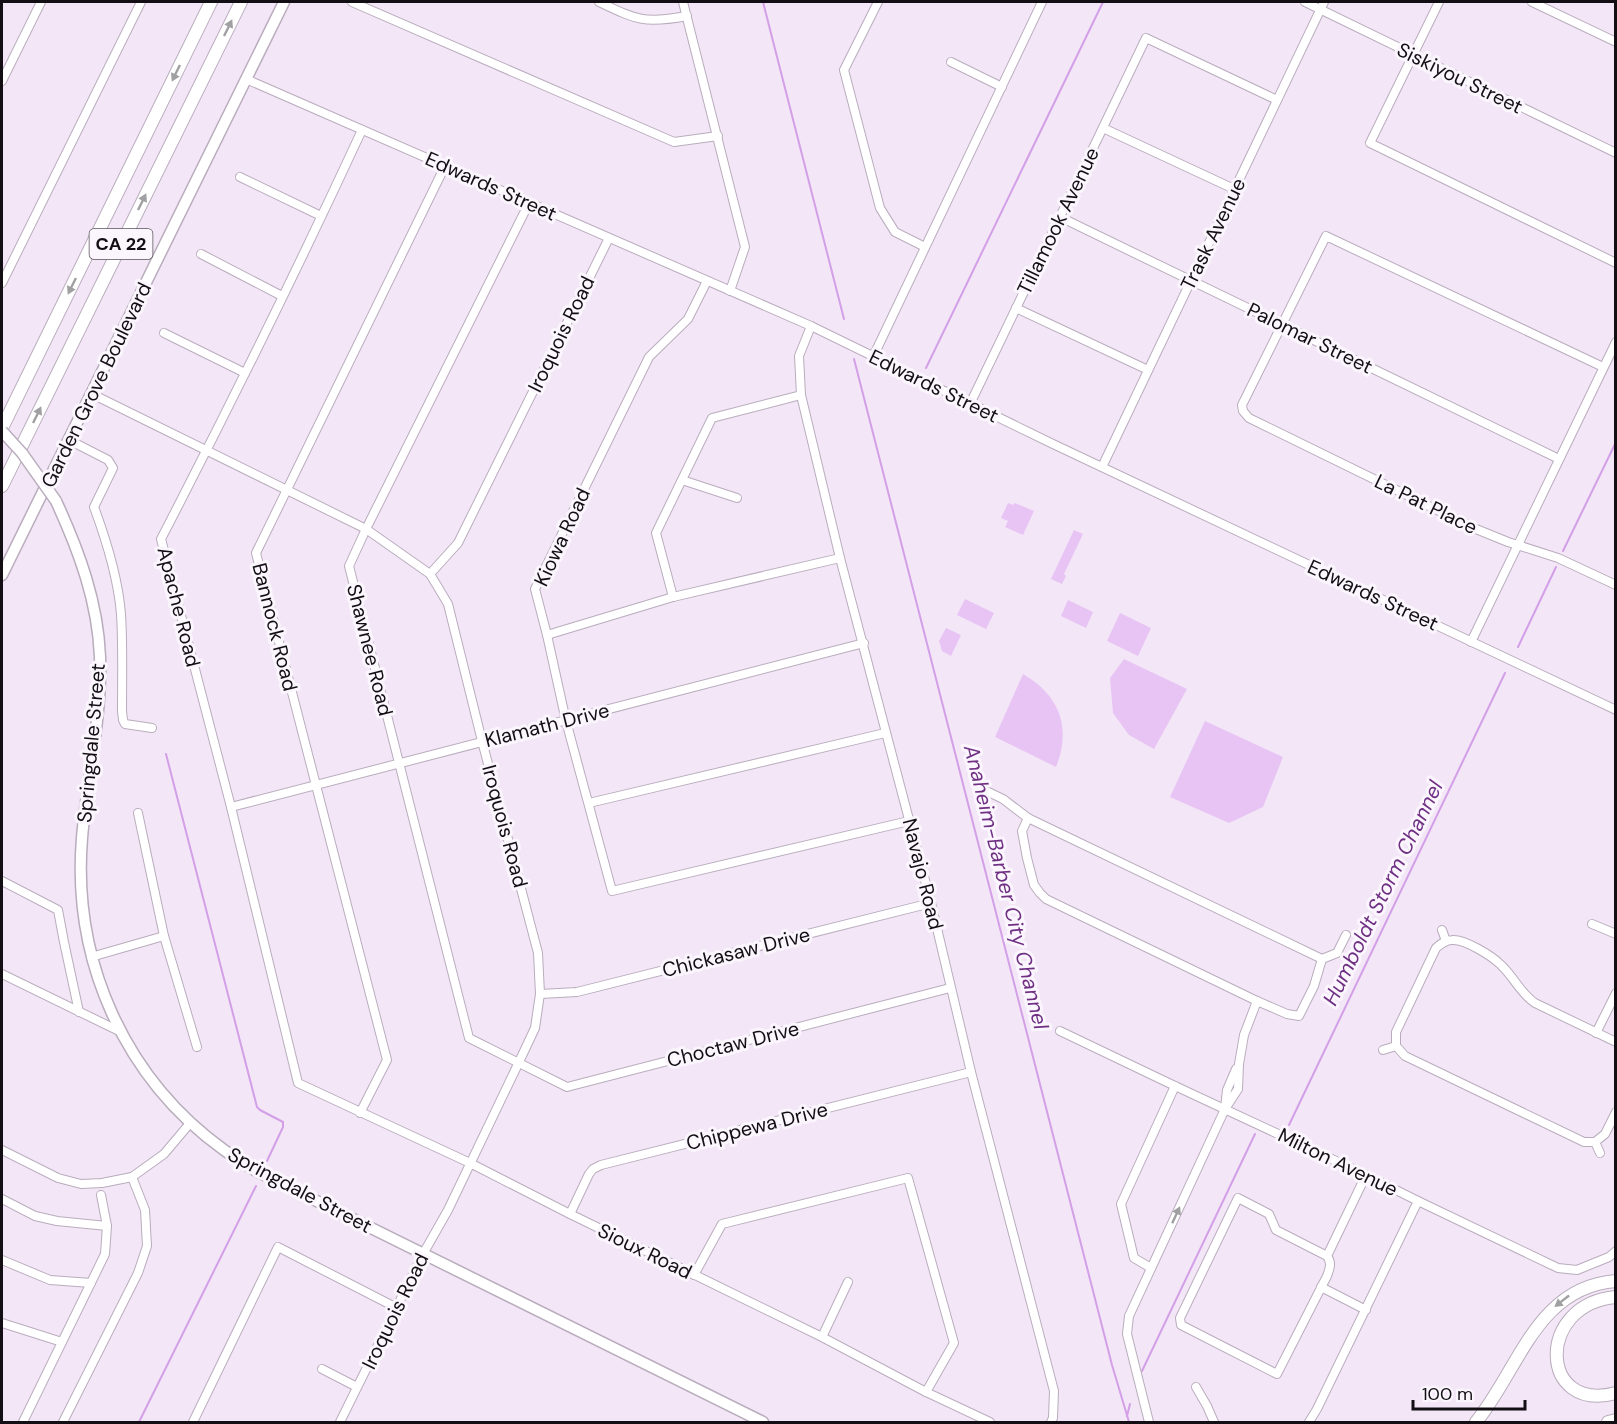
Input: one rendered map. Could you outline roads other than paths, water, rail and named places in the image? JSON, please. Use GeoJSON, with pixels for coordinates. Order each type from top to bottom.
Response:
{"type":"FeatureCollection","features":[{"type":"Feature","properties":{"kind":"highway","name":"CA 22"},"geometry":{"type":"LineString","coordinates":[[2,430],[211,2]]}},
{"type":"Feature","properties":{"kind":"highway","name":"CA 22"},"geometry":{"type":"LineString","coordinates":[[2,486],[241,2]]}},
{"type":"Feature","properties":{"kind":"highway"},"geometry":{"type":"LineString","coordinates":[[1476,1422],[1551,1310],[1571,1294],[1604,1282],[1616,1281]]}},
{"type":"Feature","properties":{"kind":"highway"},"geometry":{"type":"LineString","coordinates":[[1616,1297],[1597,1302],[1573,1316],[1561,1331],[1556,1351],[1562,1375],[1571,1388],[1588,1396],[1616,1393]]}},
{"type":"Feature","properties":{"kind":"highway"},"geometry":{"type":"LineString","coordinates":[[1608,1422],[1616,1420]]}},
{"type":"Feature","properties":{"kind":"main road","name":"Garden Grove Boulevard"},"geometry":{"type":"LineString","coordinates":[[2,575],[284,2]]}},
{"type":"Feature","properties":{"kind":"main road","name":"Springdale Street"},"geometry":{"type":"LineString","coordinates":[[2,430],[22,453],[56,501],[75,541],[91,591],[100,656],[100,693],[82,839],[82,894],[85,925],[91,957],[119,1031],[163,1095],[223,1150],[258,1172],[763,1422]]}},
{"type":"Feature","properties":{"kind":"street"},"geometry":{"type":"LineString","coordinates":[[3,76],[41,2]]}},
{"type":"Feature","properties":{"kind":"street"},"geometry":{"type":"LineString","coordinates":[[2,283],[141,2]]}},
{"type":"Feature","properties":{"kind":"street"},"geometry":{"type":"LineString","coordinates":[[352,2],[674,142],[718,136]]}},
{"type":"Feature","properties":{"kind":"street"},"geometry":{"type":"LineString","coordinates":[[599,2],[639,20],[660,21],[687,16]]}},
{"type":"Feature","properties":{"kind":"street"},"geometry":{"type":"LineString","coordinates":[[683,2],[745,247],[730,291]]}},
{"type":"Feature","properties":{"kind":"street"},"geometry":{"type":"LineString","coordinates":[[878,2],[844,70],[880,208],[895,232],[925,247]]}},
{"type":"Feature","properties":{"kind":"street"},"geometry":{"type":"LineString","coordinates":[[873,357],[1042,2]]}},
{"type":"Feature","properties":{"kind":"street","name":"Siskiyou Street"},"geometry":{"type":"LineString","coordinates":[[1305,2],[1322,5],[1413,55],[1616,153]]}},
{"type":"Feature","properties":{"kind":"street"},"geometry":{"type":"LineString","coordinates":[[1439,2],[1370,143],[1616,263]]}},
{"type":"Feature","properties":{"kind":"street"},"geometry":{"type":"LineString","coordinates":[[1532,2],[1616,42]]}},
{"type":"Feature","properties":{"kind":"street","name":"Trask Avenue"},"geometry":{"type":"LineString","coordinates":[[1102,467],[1322,5]]}},
{"type":"Feature","properties":{"kind":"street","name":"Tillamook Avenue"},"geometry":{"type":"LineString","coordinates":[[970,404],[1146,38],[1277,100]]}},
{"type":"Feature","properties":{"kind":"street"},"geometry":{"type":"LineString","coordinates":[[951,62],[1002,87]]}},
{"type":"Feature","properties":{"kind":"street","name":"Edwards Street"},"geometry":{"type":"LineString","coordinates":[[246,79],[811,326],[1102,467],[1616,710]]}},
{"type":"Feature","properties":{"kind":"street"},"geometry":{"type":"LineString","coordinates":[[1103,128],[1234,189]]}},
{"type":"Feature","properties":{"kind":"street","name":"Apache Road"},"geometry":{"type":"LineString","coordinates":[[298,1083],[231,807],[161,539],[207,451],[362,130]]}},
{"type":"Feature","properties":{"kind":"street","name":"Bannock Road"},"geometry":{"type":"LineString","coordinates":[[360,1113],[387,1060],[256,553],[445,166]]}},
{"type":"Feature","properties":{"kind":"street"},"geometry":{"type":"LineString","coordinates":[[240,177],[321,216]]}},
{"type":"Feature","properties":{"kind":"street","name":"Shawnee Road"},"geometry":{"type":"LineString","coordinates":[[519,1062],[468,1038],[349,566],[529,203]]}},
{"type":"Feature","properties":{"kind":"street","name":"Palomar Street"},"geometry":{"type":"LineString","coordinates":[[1060,217],[1559,459]]}},
{"type":"Feature","properties":{"kind":"street"},"geometry":{"type":"LineString","coordinates":[[1282,324],[1326,236],[1603,367]]}},
{"type":"Feature","properties":{"kind":"street","name":"Iroquois Road"},"geometry":{"type":"LineString","coordinates":[[340,1422],[423,1254],[448,1210],[534,1028],[540,994],[538,953],[448,604],[429,574],[458,543],[609,238]]}},
{"type":"Feature","properties":{"kind":"street"},"geometry":{"type":"LineString","coordinates":[[201,254],[282,296]]}},
{"type":"Feature","properties":{"kind":"street","name":"Kiowa Road"},"geometry":{"type":"LineString","coordinates":[[707,281],[688,319],[649,357],[535,589],[566,721],[612,891],[909,820]]}},
{"type":"Feature","properties":{"kind":"street"},"geometry":{"type":"LineString","coordinates":[[1016,308],[1148,370]]}},
{"type":"Feature","properties":{"kind":"street","name":"La Pat Place"},"geometry":{"type":"LineString","coordinates":[[1282,324],[1242,405],[1243,411],[1249,418],[1476,529],[1518,546],[1560,559],[1616,585]]}},
{"type":"Feature","properties":{"kind":"street","name":"Navajo Road"},"geometry":{"type":"LineString","coordinates":[[811,326],[799,357],[801,396],[840,558],[931,903],[950,988],[1054,1391],[1051,1422]]}},
{"type":"Feature","properties":{"kind":"street"},"geometry":{"type":"LineString","coordinates":[[164,333],[245,373]]}},
{"type":"Feature","properties":{"kind":"street"},"geometry":{"type":"LineString","coordinates":[[1472,642],[1616,342]]}},
{"type":"Feature","properties":{"kind":"street"},"geometry":{"type":"LineString","coordinates":[[92,394],[366,529],[429,574]]}},
{"type":"Feature","properties":{"kind":"street"},"geometry":{"type":"LineString","coordinates":[[673,597],[656,532],[712,418],[801,396]]}},
{"type":"Feature","properties":{"kind":"street"},"geometry":{"type":"LineString","coordinates":[[69,440],[108,460],[113,468],[94,507],[107,542],[121,613],[123,720],[125,724],[152,728]]}},
{"type":"Feature","properties":{"kind":"street"},"geometry":{"type":"LineString","coordinates":[[682,480],[737,498]]}},
{"type":"Feature","properties":{"kind":"street"},"geometry":{"type":"LineString","coordinates":[[547,635],[673,597],[840,558]]}},
{"type":"Feature","properties":{"kind":"street","name":"Klamath Drive"},"geometry":{"type":"LineString","coordinates":[[231,807],[864,643]]}},
{"type":"Feature","properties":{"kind":"street"},"geometry":{"type":"LineString","coordinates":[[590,803],[885,733]]}},
{"type":"Feature","properties":{"kind":"street"},"geometry":{"type":"LineString","coordinates":[[978,787],[1003,799],[1028,818],[1322,959]]}},
{"type":"Feature","properties":{"kind":"street"},"geometry":{"type":"LineString","coordinates":[[138,813],[164,936],[197,1047]]}},
{"type":"Feature","properties":{"kind":"street"},"geometry":{"type":"LineString","coordinates":[[1028,818],[1022,831],[1027,858],[1034,885],[1046,899],[1287,1014],[1299,1016],[1314,986],[1322,959],[1337,952],[1346,935]]}},
{"type":"Feature","properties":{"kind":"street"},"geometry":{"type":"LineString","coordinates":[[2,881],[58,910],[79,1011]]}},
{"type":"Feature","properties":{"kind":"street","name":"Chickasaw Drive"},"geometry":{"type":"LineString","coordinates":[[540,994],[577,992],[931,903]]}},
{"type":"Feature","properties":{"kind":"street"},"geometry":{"type":"LineString","coordinates":[[1593,924],[1616,934]]}},
{"type":"Feature","properties":{"kind":"street"},"geometry":{"type":"LineString","coordinates":[[1442,930],[1446,941]]}},
{"type":"Feature","properties":{"kind":"street"},"geometry":{"type":"LineString","coordinates":[[91,957],[164,936]]}},
{"type":"Feature","properties":{"kind":"street"},"geometry":{"type":"LineString","coordinates":[[1616,1042],[1544,1008],[1527,997],[1502,965],[1485,953],[1458,940],[1446,941],[1436,948],[1396,1032],[1396,1046],[1405,1056],[1584,1142],[1595,1142],[1605,1134],[1616,1112]]}},
{"type":"Feature","properties":{"kind":"street"},"geometry":{"type":"LineString","coordinates":[[2,974],[119,1031]]}},
{"type":"Feature","properties":{"kind":"street","name":"Choctaw Drive"},"geometry":{"type":"LineString","coordinates":[[519,1062],[567,1087],[950,988]]}},
{"type":"Feature","properties":{"kind":"street"},"geometry":{"type":"LineString","coordinates":[[1596,1033],[1616,993]]}},
{"type":"Feature","properties":{"kind":"street"},"geometry":{"type":"LineString","coordinates":[[1149,1422],[1127,1334],[1129,1316],[1226,1109],[1238,1089],[1244,1035],[1257,1001]]}},
{"type":"Feature","properties":{"kind":"street","name":"Milton Avenue"},"geometry":{"type":"LineString","coordinates":[[1060,1031],[1558,1268],[1577,1270],[1610,1257],[1616,1251]]}},
{"type":"Feature","properties":{"kind":"street"},"geometry":{"type":"LineString","coordinates":[[1383,1050],[1396,1046]]}},
{"type":"Feature","properties":{"kind":"street","name":"Chippewa Drive"},"geometry":{"type":"LineString","coordinates":[[570,1214],[589,1174],[593,1168],[601,1165],[971,1071]]}},
{"type":"Feature","properties":{"kind":"street","name":"Sioux Road"},"geometry":{"type":"LineString","coordinates":[[298,1083],[470,1163],[990,1422]]}},
{"type":"Feature","properties":{"kind":"street"},"geometry":{"type":"LineString","coordinates":[[1151,1268],[1134,1258],[1121,1204],[1175,1086]]}},
{"type":"Feature","properties":{"kind":"street"},"geometry":{"type":"LineString","coordinates":[[2,1150],[58,1178],[81,1184],[102,1183],[132,1177],[165,1154],[191,1122]]}},
{"type":"Feature","properties":{"kind":"street"},"geometry":{"type":"LineString","coordinates":[[1595,1142],[1600,1154]]}},
{"type":"Feature","properties":{"kind":"street"},"geometry":{"type":"LineString","coordinates":[[1328,1256],[1366,1175]]}},
{"type":"Feature","properties":{"kind":"street"},"geometry":{"type":"LineString","coordinates":[[63,1422],[138,1273],[147,1246],[145,1210],[132,1177]]}},
{"type":"Feature","properties":{"kind":"street"},"geometry":{"type":"LineString","coordinates":[[694,1275],[722,1224],[908,1178],[954,1343],[926,1392]]}},
{"type":"Feature","properties":{"kind":"street"},"geometry":{"type":"LineString","coordinates":[[23,1422],[105,1254],[107,1226],[101,1195]]}},
{"type":"Feature","properties":{"kind":"street"},"geometry":{"type":"LineString","coordinates":[[1238,1198],[1269,1214],[1276,1230],[1328,1256],[1331,1267],[1277,1374],[1181,1325],[1180,1318],[1238,1198]]}},
{"type":"Feature","properties":{"kind":"street"},"geometry":{"type":"LineString","coordinates":[[2,1199],[35,1216],[57,1221],[107,1226]]}},
{"type":"Feature","properties":{"kind":"street"},"geometry":{"type":"LineString","coordinates":[[1309,1422],[1418,1201]]}},
{"type":"Feature","properties":{"kind":"street"},"geometry":{"type":"LineString","coordinates":[[192,1422],[278,1247],[397,1308]]}},
{"type":"Feature","properties":{"kind":"street"},"geometry":{"type":"LineString","coordinates":[[2,1260],[50,1280],[91,1283]]}},
{"type":"Feature","properties":{"kind":"street"},"geometry":{"type":"LineString","coordinates":[[822,1337],[848,1282]]}},
{"type":"Feature","properties":{"kind":"street"},"geometry":{"type":"LineString","coordinates":[[1321,1287],[1366,1310]]}},
{"type":"Feature","properties":{"kind":"street"},"geometry":{"type":"LineString","coordinates":[[2,1336],[4,1325],[62,1342]]}},
{"type":"Feature","properties":{"kind":"street"},"geometry":{"type":"LineString","coordinates":[[322,1369],[357,1387]]}},
{"type":"Feature","properties":{"kind":"street"},"geometry":{"type":"LineString","coordinates":[[1196,1387],[1214,1422]]}},
{"type":"Feature","properties":{"kind":"waterway","name":"Anaheim-Barber City Channel"},"geometry":{"type":"LineString","coordinates":[[763,2],[844,319]]}},
{"type":"Feature","properties":{"kind":"waterway"},"geometry":{"type":"LineString","coordinates":[[926,368],[1103,2]]}},
{"type":"Feature","properties":{"kind":"waterway","name":"Anaheim-Barber City Channel"},"geometry":{"type":"LineString","coordinates":[[854,359],[1112,1365],[1129,1422]]}},
{"type":"Feature","properties":{"kind":"waterway","name":"Humboldt Storm Channel"},"geometry":{"type":"LineString","coordinates":[[1563,551],[1616,442]]}},
{"type":"Feature","properties":{"kind":"waterway"},"geometry":{"type":"LineString","coordinates":[[1518,647],[1556,567]]}},
{"type":"Feature","properties":{"kind":"waterway","name":"Humboldt Storm Channel"},"geometry":{"type":"LineString","coordinates":[[1289,1125],[1505,673]]}},
{"type":"Feature","properties":{"kind":"waterway"},"geometry":{"type":"LineString","coordinates":[[166,754],[257,1107],[283,1122],[283,1127],[267,1161]]}},
{"type":"Feature","properties":{"kind":"waterway","name":"Humboldt Storm Channel"},"geometry":{"type":"LineString","coordinates":[[1142,1371],[1255,1134]]}},
{"type":"Feature","properties":{"kind":"waterway"},"geometry":{"type":"LineString","coordinates":[[139,1422],[256,1186]]}},
{"type":"Feature","properties":{"kind":"waterway","name":"Anaheim-Barber City Channel"},"geometry":{"type":"LineString","coordinates":[[1127,1416],[1130,1404]]}}]}
